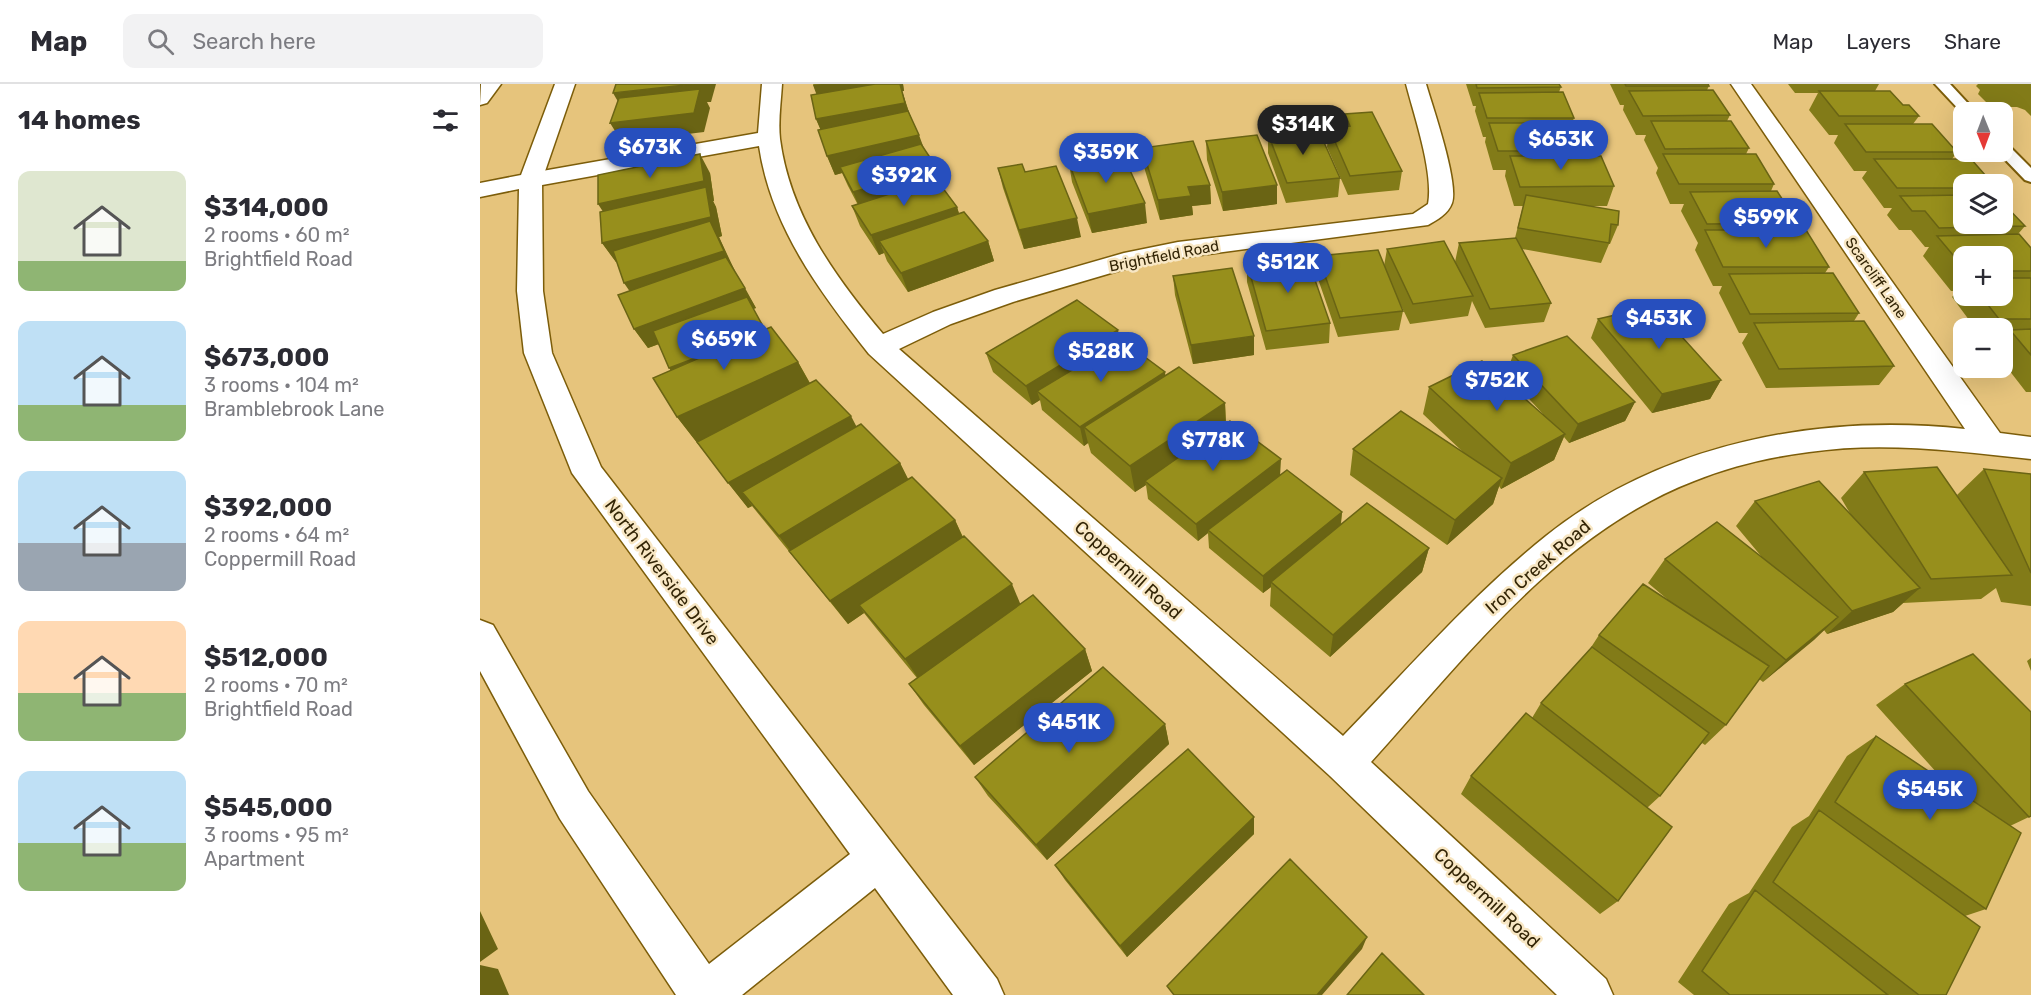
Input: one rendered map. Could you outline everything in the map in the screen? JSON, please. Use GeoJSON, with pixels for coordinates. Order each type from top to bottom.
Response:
{"type":"FeatureCollection","features":[{"type":"Feature","properties":{"kind":"street"},"geometry":{"type":"LineString","coordinates":[[480,99],[491,84]]}},
{"type":"Feature","properties":{"kind":"street","name":"North Riverside Drive"},"geometry":{"type":"LineString","coordinates":[[566,84],[531,180],[530,291],[538,353],[588,473],[981,995]]}},
{"type":"Feature","properties":{"kind":"street","name":"Coppermill Road"},"geometry":{"type":"LineString","coordinates":[[772,84],[769,138],[775,170],[797,230],[838,297],[879,347],[1344,763],[1590,995]]}},
{"type":"Feature","properties":{"kind":"street","name":"Brightfield Road"},"geometry":{"type":"LineString","coordinates":[[879,347],[942,318],[1004,296],[1124,261],[1178,250],[1419,219],[1435,212],[1442,201],[1439,178],[1416,84]]}},
{"type":"Feature","properties":{"kind":"street","name":"Scarcliff Lane"},"geometry":{"type":"LineString","coordinates":[[1741,84],[1990,442]]}},
{"type":"Feature","properties":{"kind":"street"},"geometry":{"type":"LineString","coordinates":[[480,190],[769,138]]}},
{"type":"Feature","properties":{"kind":"street","name":"Iron Creek Road"},"geometry":{"type":"LineString","coordinates":[[1344,763],[1499,597],[1552,549],[1600,514],[1656,483],[1697,465],[1740,452],[1833,437],[1936,437],[2031,448]]}},
{"type":"Feature","properties":{"kind":"street"},"geometry":{"type":"LineString","coordinates":[[480,636],[574,805],[704,995],[878,859]]}},
{"type":"Feature","properties":{"kind":"lane"},"geometry":{"type":"LineString","coordinates":[[1942,84],[1959,102]]}},
{"type":"Feature","properties":{"kind":"lane"},"geometry":{"type":"LineString","coordinates":[[2013,158],[2031,177]]}},
{"type":"Feature","properties":{"kind":"building"},"geometry":{"type":"Polygon","coordinates":[[[616,84],[694,84],[613,93],[616,84]]]}},
{"type":"Feature","properties":{"kind":"building"},"geometry":{"type":"Polygon","coordinates":[[[875,84],[900,84],[905,103],[816,119],[811,95],[875,84]]]}},
{"type":"Feature","properties":{"kind":"building"},"geometry":{"type":"Polygon","coordinates":[[[1476,84],[1559,84],[1561,87],[1477,88],[1476,84]]]}},
{"type":"Feature","properties":{"kind":"building"},"geometry":{"type":"Polygon","coordinates":[[[1625,84],[1708,84],[1709,86],[1626,86],[1625,84]]]}},
{"type":"Feature","properties":{"kind":"building"},"geometry":{"type":"Polygon","coordinates":[[[700,89],[694,113],[610,123],[619,98],[700,89]]]}},
{"type":"Feature","properties":{"kind":"building"},"geometry":{"type":"Polygon","coordinates":[[[1713,90],[1730,115],[1643,116],[1629,91],[1713,90]]]}},
{"type":"Feature","properties":{"kind":"building"},"geometry":{"type":"Polygon","coordinates":[[[1819,91],[1890,91],[1903,105],[1909,105],[1919,116],[1839,116],[1819,91]]]}},
{"type":"Feature","properties":{"kind":"building"},"geometry":{"type":"Polygon","coordinates":[[[1563,92],[1574,118],[1487,118],[1479,93],[1563,92]]]}},
{"type":"Feature","properties":{"kind":"building"},"geometry":{"type":"Polygon","coordinates":[[[908,111],[919,135],[827,156],[818,130],[908,111]]]}},
{"type":"Feature","properties":{"kind":"building"},"geometry":{"type":"Polygon","coordinates":[[[1372,112],[1402,171],[1350,176],[1329,128],[1350,126],[1345,114],[1372,112]]]}},
{"type":"Feature","properties":{"kind":"building"},"geometry":{"type":"Polygon","coordinates":[[[1651,121],[1731,121],[1749,148],[1665,149],[1651,121]]]}},
{"type":"Feature","properties":{"kind":"building"},"geometry":{"type":"Polygon","coordinates":[[[1489,123],[1577,123],[1588,151],[1498,151],[1489,123]]]}},
{"type":"Feature","properties":{"kind":"building"},"geometry":{"type":"Polygon","coordinates":[[[1845,124],[1932,124],[1953,148],[1953,152],[1866,152],[1845,124]]]}},
{"type":"Feature","properties":{"kind":"building"},"geometry":{"type":"Polygon","coordinates":[[[1318,129],[1340,178],[1287,183],[1268,134],[1318,129]]]}},
{"type":"Feature","properties":{"kind":"building"},"geometry":{"type":"Polygon","coordinates":[[[1257,135],[1277,185],[1222,192],[1206,141],[1257,135]]]}},
{"type":"Feature","properties":{"kind":"building"},"geometry":{"type":"Polygon","coordinates":[[[1193,141],[1210,185],[1188,187],[1191,196],[1158,200],[1142,148],[1193,141]]]}},
{"type":"Feature","properties":{"kind":"building"},"geometry":{"type":"Polygon","coordinates":[[[921,144],[937,168],[853,192],[840,167],[921,144]]]}},
{"type":"Feature","properties":{"kind":"building"},"geometry":{"type":"Polygon","coordinates":[[[1122,153],[1145,203],[1088,214],[1069,163],[1122,153]]]}},
{"type":"Feature","properties":{"kind":"building"},"geometry":{"type":"Polygon","coordinates":[[[700,154],[704,181],[598,204],[598,175],[700,154]]]}},
{"type":"Feature","properties":{"kind":"building"},"geometry":{"type":"Polygon","coordinates":[[[1663,154],[1756,154],[1774,184],[1679,184],[1663,154]]]}},
{"type":"Feature","properties":{"kind":"building"},"geometry":{"type":"Polygon","coordinates":[[[1510,156],[1601,156],[1614,186],[1520,187],[1510,156]]]}},
{"type":"Feature","properties":{"kind":"building"},"geometry":{"type":"Polygon","coordinates":[[[1874,159],[1953,159],[1953,162],[1974,162],[1984,174],[1953,174],[1953,188],[1897,188],[1874,159]]]}},
{"type":"Feature","properties":{"kind":"building"},"geometry":{"type":"Polygon","coordinates":[[[1022,164],[1025,172],[1056,166],[1077,218],[1019,230],[998,168],[1022,164]]]}},
{"type":"Feature","properties":{"kind":"building"},"geometry":{"type":"Polygon","coordinates":[[[936,179],[957,207],[871,235],[852,206],[936,179]]]}},
{"type":"Feature","properties":{"kind":"building"},"geometry":{"type":"Polygon","coordinates":[[[706,187],[711,217],[602,243],[600,212],[706,187]]]}},
{"type":"Feature","properties":{"kind":"building"},"geometry":{"type":"Polygon","coordinates":[[[1777,191],[1798,223],[1707,224],[1690,192],[1777,191]]]}},
{"type":"Feature","properties":{"kind":"building"},"geometry":{"type":"Polygon","coordinates":[[[1526,195],[1619,211],[1618,225],[1611,224],[1609,243],[1518,228],[1526,195]]]}},
{"type":"Feature","properties":{"kind":"building"},"geometry":{"type":"Polygon","coordinates":[[[1953,195],[1953,228],[1939,228],[1925,211],[1912,211],[1900,196],[1953,195]]]}},
{"type":"Feature","properties":{"kind":"building"},"geometry":{"type":"Polygon","coordinates":[[[964,212],[988,241],[901,273],[879,241],[964,212]]]}},
{"type":"Feature","properties":{"kind":"building"},"geometry":{"type":"Polygon","coordinates":[[[2013,213],[2025,226],[2013,226],[2013,213]]]}},
{"type":"Feature","properties":{"kind":"building"},"geometry":{"type":"Polygon","coordinates":[[[710,221],[724,251],[624,283],[613,251],[710,221]]]}},
{"type":"Feature","properties":{"kind":"building"},"geometry":{"type":"Polygon","coordinates":[[[1705,230],[1806,230],[1829,267],[1723,267],[1705,230]]]}},
{"type":"Feature","properties":{"kind":"building"},"geometry":{"type":"Polygon","coordinates":[[[2019,234],[2031,248],[2031,271],[2013,271],[2013,246],[1953,246],[1953,255],[1937,236],[2019,234]]]}},
{"type":"Feature","properties":{"kind":"building"},"geometry":{"type":"Polygon","coordinates":[[[1516,238],[1551,303],[1490,309],[1459,243],[1516,238]]]}},
{"type":"Feature","properties":{"kind":"building"},"geometry":{"type":"Polygon","coordinates":[[[1444,241],[1473,296],[1413,304],[1387,249],[1444,241]]]}},
{"type":"Feature","properties":{"kind":"building"},"geometry":{"type":"Polygon","coordinates":[[[1378,250],[1403,311],[1340,318],[1318,256],[1378,250]]]}},
{"type":"Feature","properties":{"kind":"building"},"geometry":{"type":"Polygon","coordinates":[[[726,257],[745,288],[634,329],[618,295],[726,257]]]}},
{"type":"Feature","properties":{"kind":"building"},"geometry":{"type":"Polygon","coordinates":[[[1307,257],[1330,323],[1266,331],[1247,263],[1307,257]]]}},
{"type":"Feature","properties":{"kind":"building"},"geometry":{"type":"Polygon","coordinates":[[[1232,268],[1254,336],[1191,345],[1173,276],[1232,268]]]}},
{"type":"Feature","properties":{"kind":"building"},"geometry":{"type":"Polygon","coordinates":[[[1833,273],[1859,313],[1750,314],[1729,274],[1833,273]]]}},
{"type":"Feature","properties":{"kind":"building"},"geometry":{"type":"Polygon","coordinates":[[[2013,278],[2031,278],[2031,319],[1998,318],[1989,306],[2013,306],[2013,278]]]}},
{"type":"Feature","properties":{"kind":"building"},"geometry":{"type":"Polygon","coordinates":[[[747,297],[765,330],[669,368],[653,331],[747,297]]]}},
{"type":"Feature","properties":{"kind":"building"},"geometry":{"type":"Polygon","coordinates":[[[1077,300],[1118,330],[1026,386],[986,353],[1077,300]]]}},
{"type":"Feature","properties":{"kind":"building"},"geometry":{"type":"Polygon","coordinates":[[[1654,306],[1721,380],[1662,394],[1598,319],[1654,306]]]}},
{"type":"Feature","properties":{"kind":"building"},"geometry":{"type":"Polygon","coordinates":[[[1864,321],[1894,366],[1779,369],[1754,323],[1864,321]]]}},
{"type":"Feature","properties":{"kind":"building"},"geometry":{"type":"Polygon","coordinates":[[[771,327],[798,362],[677,417],[653,378],[771,327]]]}},
{"type":"Feature","properties":{"kind":"building"},"geometry":{"type":"Polygon","coordinates":[[[2031,329],[2031,355],[2013,334],[2013,330],[2031,329]]]}},
{"type":"Feature","properties":{"kind":"building"},"geometry":{"type":"Polygon","coordinates":[[[1567,336],[1635,402],[1578,424],[1513,355],[1567,336]]]}},
{"type":"Feature","properties":{"kind":"building"},"geometry":{"type":"Polygon","coordinates":[[[1122,340],[1165,372],[1080,427],[1037,391],[1122,340]]]}},
{"type":"Feature","properties":{"kind":"building"},"geometry":{"type":"Polygon","coordinates":[[[1482,361],[1565,434],[1511,463],[1429,387],[1482,361]]]}},
{"type":"Feature","properties":{"kind":"building"},"geometry":{"type":"Polygon","coordinates":[[[1179,367],[1225,403],[1130,466],[1084,427],[1179,367]]]}},
{"type":"Feature","properties":{"kind":"building"},"geometry":{"type":"Polygon","coordinates":[[[816,380],[851,416],[728,483],[697,442],[816,380]]]}},
{"type":"Feature","properties":{"kind":"building"},"geometry":{"type":"Polygon","coordinates":[[[1401,411],[1502,478],[1455,520],[1353,449],[1401,411]]]}},
{"type":"Feature","properties":{"kind":"building"},"geometry":{"type":"Polygon","coordinates":[[[1230,421],[1281,459],[1196,524],[1145,481],[1230,421]]]}},
{"type":"Feature","properties":{"kind":"building"},"geometry":{"type":"Polygon","coordinates":[[[861,424],[900,463],[779,536],[742,492],[861,424]]]}},
{"type":"Feature","properties":{"kind":"building"},"geometry":{"type":"Polygon","coordinates":[[[1937,467],[2012,575],[1931,579],[1864,472],[1937,467]]]}},
{"type":"Feature","properties":{"kind":"building"},"geometry":{"type":"Polygon","coordinates":[[[1984,469],[2031,474],[2031,573],[1984,469]]]}},
{"type":"Feature","properties":{"kind":"building"},"geometry":{"type":"Polygon","coordinates":[[[1287,470],[1342,512],[1263,576],[1208,530],[1287,470]]]}},
{"type":"Feature","properties":{"kind":"building"},"geometry":{"type":"Polygon","coordinates":[[[912,477],[955,520],[830,601],[789,551],[912,477]]]}},
{"type":"Feature","properties":{"kind":"building"},"geometry":{"type":"Polygon","coordinates":[[[1819,481],[1920,588],[1852,611],[1755,501],[1819,481]]]}},
{"type":"Feature","properties":{"kind":"building"},"geometry":{"type":"Polygon","coordinates":[[[1367,503],[1429,548],[1333,635],[1271,582],[1367,503]]]}},
{"type":"Feature","properties":{"kind":"building"},"geometry":{"type":"Polygon","coordinates":[[[1717,522],[1838,617],[1786,660],[1665,559],[1717,522]]]}},
{"type":"Feature","properties":{"kind":"building"},"geometry":{"type":"Polygon","coordinates":[[[964,536],[1012,584],[905,659],[859,605],[964,536]]]}},
{"type":"Feature","properties":{"kind":"building"},"geometry":{"type":"Polygon","coordinates":[[[1643,584],[1769,666],[1726,725],[1599,635],[1643,584]]]}},
{"type":"Feature","properties":{"kind":"building"},"geometry":{"type":"Polygon","coordinates":[[[1033,595],[1085,649],[960,746],[909,684],[1033,595]]]}},
{"type":"Feature","properties":{"kind":"building"},"geometry":{"type":"Polygon","coordinates":[[[1592,647],[1709,733],[1660,796],[1541,703],[1592,647]]]}},
{"type":"Feature","properties":{"kind":"building"},"geometry":{"type":"Polygon","coordinates":[[[1973,654],[2031,712],[2031,816],[2029,817],[1905,684],[1973,654]]]}},
{"type":"Feature","properties":{"kind":"building"},"geometry":{"type":"Polygon","coordinates":[[[1103,667],[1165,724],[1036,845],[975,777],[1103,667]]]}},
{"type":"Feature","properties":{"kind":"building"},"geometry":{"type":"Polygon","coordinates":[[[1526,713],[1672,827],[1618,901],[1471,776],[1526,713]]]}},
{"type":"Feature","properties":{"kind":"building"},"geometry":{"type":"Polygon","coordinates":[[[1876,736],[2021,833],[1986,909],[1835,802],[1876,736]]]}},
{"type":"Feature","properties":{"kind":"building"},"geometry":{"type":"Polygon","coordinates":[[[1188,749],[1254,817],[1120,946],[1055,865],[1188,749]]]}},
{"type":"Feature","properties":{"kind":"building"},"geometry":{"type":"Polygon","coordinates":[[[1819,810],[1980,927],[1946,995],[1919,995],[1773,882],[1819,810]]]}},
{"type":"Feature","properties":{"kind":"building"},"geometry":{"type":"Polygon","coordinates":[[[1290,859],[1367,937],[1317,995],[1174,995],[1167,986],[1290,859]]]}},
{"type":"Feature","properties":{"kind":"building"},"geometry":{"type":"Polygon","coordinates":[[[1755,890],[1888,995],[1730,995],[1702,971],[1755,890]]]}},
{"type":"Feature","properties":{"kind":"building"},"geometry":{"type":"Polygon","coordinates":[[[1382,953],[1424,995],[1347,995],[1382,953]]]}}]}
